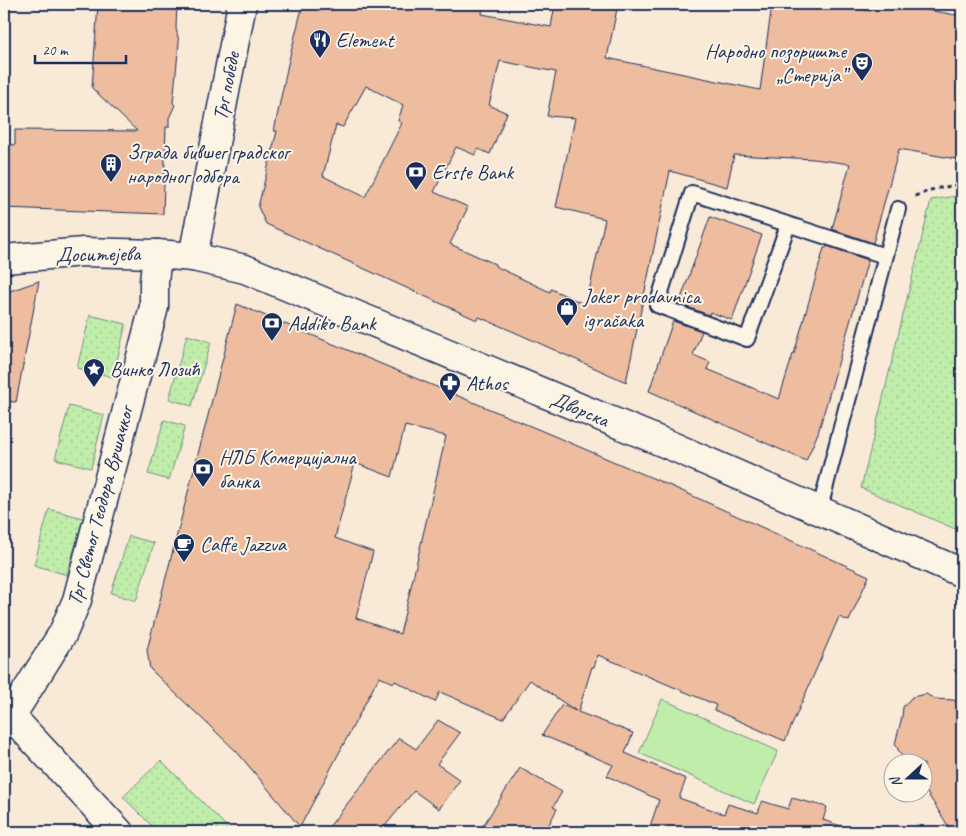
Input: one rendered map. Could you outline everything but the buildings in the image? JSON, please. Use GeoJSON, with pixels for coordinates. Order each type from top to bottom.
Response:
{"type":"FeatureCollection","features":[{"type":"Feature","properties":{"kind":"main road","name":"Трг победе"},"geometry":{"type":"LineString","coordinates":[[193,257],[242,4]]}},
{"type":"Feature","properties":{"kind":"main road","name":"Доситејева"},"geometry":{"type":"LineString","coordinates":[[4,259],[83,252],[193,257]]}},
{"type":"Feature","properties":{"kind":"main road","name":"Трг Светог Теодора Вршачког"},"geometry":{"type":"LineString","coordinates":[[119,832],[8,720],[63,633],[77,600],[154,307],[157,254]]}},
{"type":"Feature","properties":{"kind":"main road","name":"Дворска"},"geometry":{"type":"LineString","coordinates":[[193,257],[245,269],[674,448],[962,573]]}},
{"type":"Feature","properties":{"kind":"lane"},"geometry":{"type":"LineString","coordinates":[[788,225],[747,339],[657,305],[692,193],[886,256]]}},
{"type":"Feature","properties":{"kind":"lane"},"geometry":{"type":"LineString","coordinates":[[819,512],[898,209]]}},
{"type":"Feature","properties":{"kind":"path"},"geometry":{"type":"LineString","coordinates":[[898,209],[913,197],[934,189],[962,184]]}},
{"type":"Feature","properties":{"kind":"path"},"geometry":{"type":"LineString","coordinates":[[962,655],[955,669],[962,680]]}},
{"type":"Feature","properties":{"kind":"green space"},"geometry":{"type":"Polygon","coordinates":[[[962,195],[962,532],[861,488],[931,200],[962,195]]]}},
{"type":"Feature","properties":{"kind":"green space"},"geometry":{"type":"Polygon","coordinates":[[[90,315],[126,324],[113,377],[77,368],[90,315]]]}},
{"type":"Feature","properties":{"kind":"green space"},"geometry":{"type":"Polygon","coordinates":[[[187,335],[211,342],[192,406],[169,399],[187,335]]]}},
{"type":"Feature","properties":{"kind":"green space"},"geometry":{"type":"Polygon","coordinates":[[[69,406],[104,415],[91,468],[55,459],[69,406]]]}},
{"type":"Feature","properties":{"kind":"green space"},"geometry":{"type":"Polygon","coordinates":[[[164,420],[185,426],[169,480],[148,474],[164,420]]]}},
{"type":"Feature","properties":{"kind":"green space"},"geometry":{"type":"Polygon","coordinates":[[[49,509],[83,518],[67,575],[34,565],[49,509]]]}},
{"type":"Feature","properties":{"kind":"green space"},"geometry":{"type":"Polygon","coordinates":[[[129,536],[154,543],[136,601],[111,593],[129,536]]]}},
{"type":"Feature","properties":{"kind":"green space"},"geometry":{"type":"Polygon","coordinates":[[[662,699],[778,751],[754,804],[639,753],[662,699]]]}},
{"type":"Feature","properties":{"kind":"green space"},"geometry":{"type":"Polygon","coordinates":[[[161,760],[232,832],[158,832],[123,797],[161,760]]]}},
{"type":"Feature","properties":{"kind":"place","name":"Element"},"geometry":{"type":"Point","coordinates":[320,59]}},
{"type":"Feature","properties":{"kind":"place","name":"Народно позориште „Стерија”"},"geometry":{"type":"Point","coordinates":[862,82]}},
{"type":"Feature","properties":{"kind":"place","name":"Зграда бившег градског народног одбора"},"geometry":{"type":"Point","coordinates":[111,183]}},
{"type":"Feature","properties":{"kind":"place","name":"Erste Bank"},"geometry":{"type":"Point","coordinates":[416,191]}},
{"type":"Feature","properties":{"kind":"place","name":"Joker prodavnica igračaka"},"geometry":{"type":"Point","coordinates":[567,327]}},
{"type":"Feature","properties":{"kind":"place","name":"Addiko Bank"},"geometry":{"type":"Point","coordinates":[272,342]}},
{"type":"Feature","properties":{"kind":"place","name":"Винко Лозић"},"geometry":{"type":"Point","coordinates":[94,388]}},
{"type":"Feature","properties":{"kind":"place","name":"Athos"},"geometry":{"type":"Point","coordinates":[450,402]}},
{"type":"Feature","properties":{"kind":"place","name":"НЛБ Комерцијална банка"},"geometry":{"type":"Point","coordinates":[203,488]}},
{"type":"Feature","properties":{"kind":"place","name":"Caffe Jazzva"},"geometry":{"type":"Point","coordinates":[184,563]}}]}
